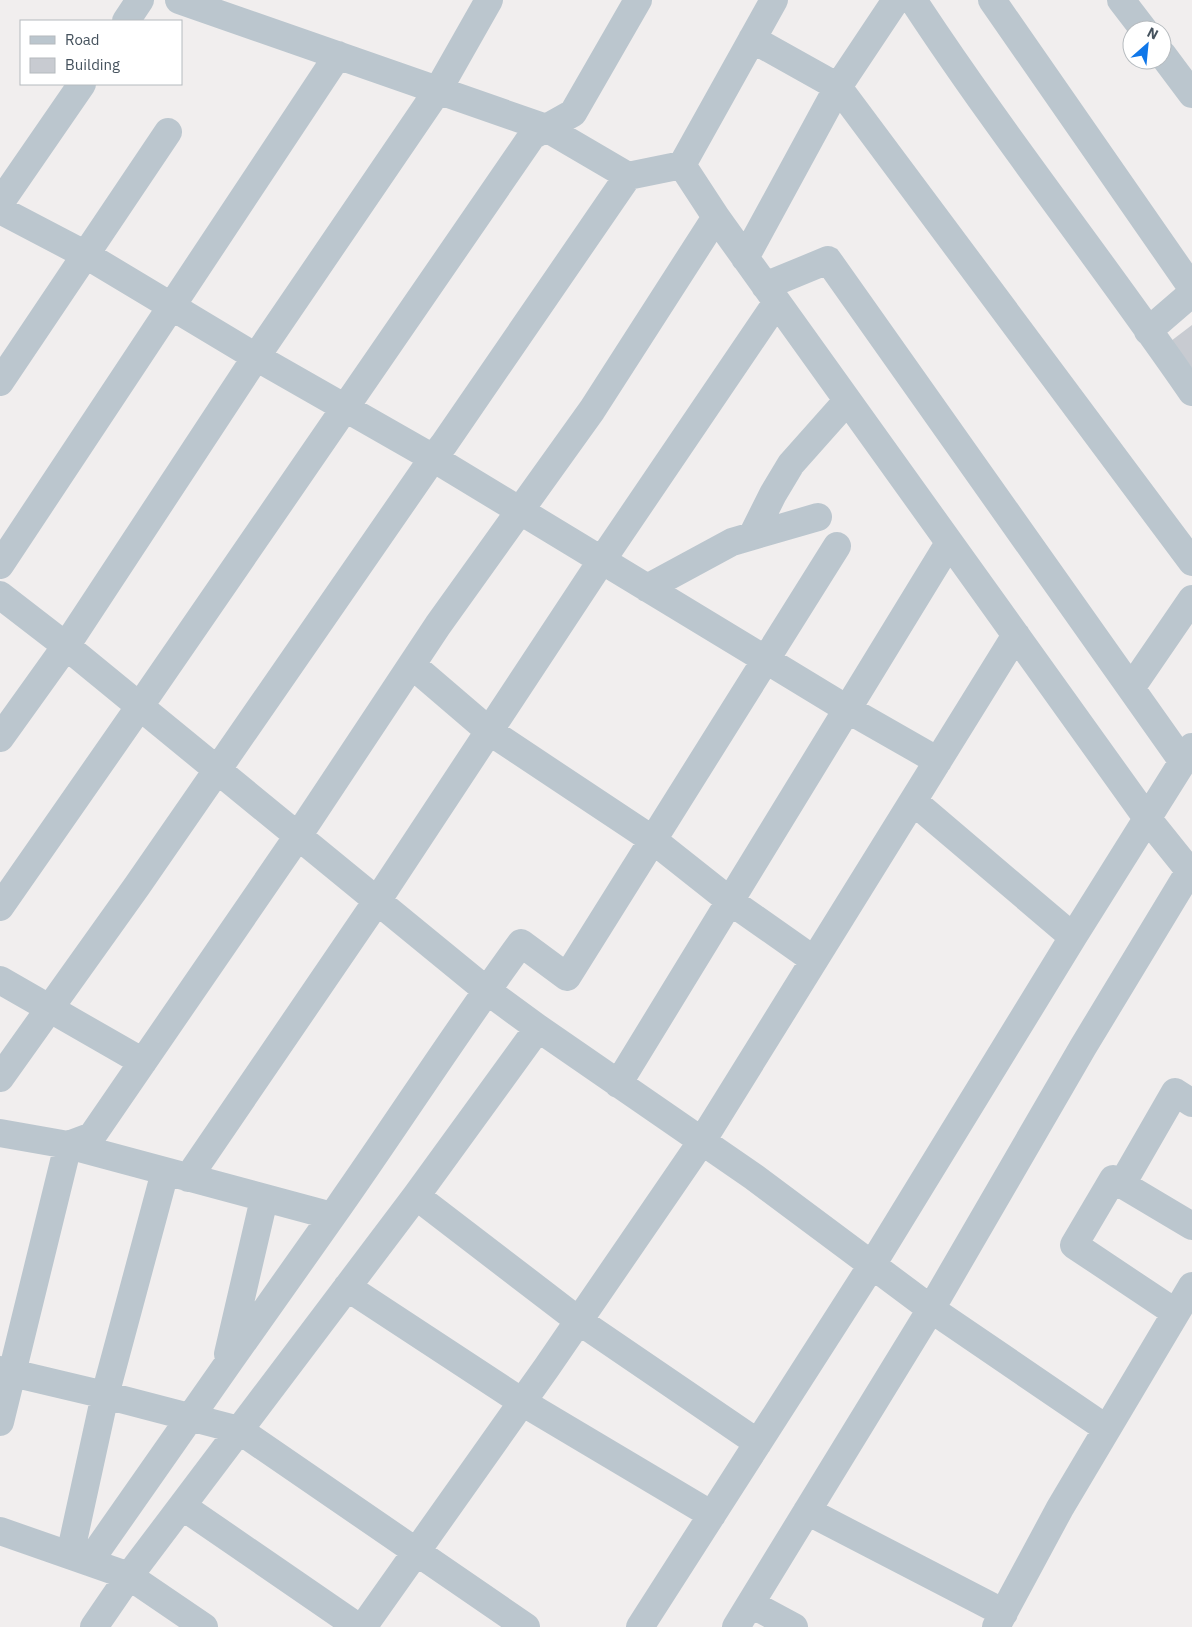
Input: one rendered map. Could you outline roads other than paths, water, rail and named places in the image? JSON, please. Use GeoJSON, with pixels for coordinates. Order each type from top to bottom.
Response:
{"type":"FeatureCollection","features":[{"type":"Feature","properties":{"kind":"street"},"geometry":{"type":"LineString","coordinates":[[127,20],[140,0]]}},
{"type":"Feature","properties":{"kind":"street"},"geometry":{"type":"LineString","coordinates":[[178,0],[225,7],[338,55],[546,128],[628,176],[682,165],[774,0]]}},
{"type":"Feature","properties":{"kind":"street"},"geometry":{"type":"LineString","coordinates":[[0,738],[66,646],[256,357],[438,90],[489,0]]}},
{"type":"Feature","properties":{"kind":"street"},"geometry":{"type":"LineString","coordinates":[[0,908],[532,136],[573,113],[638,0]]}},
{"type":"Feature","properties":{"kind":"street"},"geometry":{"type":"LineString","coordinates":[[745,258],[838,87],[896,0]]}},
{"type":"Feature","properties":{"kind":"street"},"geometry":{"type":"LineString","coordinates":[[913,0],[945,49],[1039,182],[1192,392]]}},
{"type":"Feature","properties":{"kind":"street"},"geometry":{"type":"LineString","coordinates":[[992,0],[1192,288]]}},
{"type":"Feature","properties":{"kind":"street"},"geometry":{"type":"LineString","coordinates":[[1121,0],[1136,20]]}},
{"type":"Feature","properties":{"kind":"street"},"geometry":{"type":"LineString","coordinates":[[752,39],[838,87],[1192,562]]}},
{"type":"Feature","properties":{"kind":"street"},"geometry":{"type":"LineString","coordinates":[[0,564],[338,55]]}},
{"type":"Feature","properties":{"kind":"street"},"geometry":{"type":"LineString","coordinates":[[1172,67],[1192,94]]}},
{"type":"Feature","properties":{"kind":"street"},"geometry":{"type":"LineString","coordinates":[[0,203],[81,85]]}},
{"type":"Feature","properties":{"kind":"street"},"geometry":{"type":"LineString","coordinates":[[0,382],[168,132]]}},
{"type":"Feature","properties":{"kind":"street"},"geometry":{"type":"LineString","coordinates":[[682,165],[745,258],[1147,818],[1191,871],[1083,1047],[931,1309],[736,1627]]}},
{"type":"Feature","properties":{"kind":"street"},"geometry":{"type":"LineString","coordinates":[[0,1078],[444,444],[628,176]]}},
{"type":"Feature","properties":{"kind":"street"},"geometry":{"type":"LineString","coordinates":[[0,210],[86,254],[256,357],[433,458],[847,709],[938,761]]}},
{"type":"Feature","properties":{"kind":"street"},"geometry":{"type":"LineString","coordinates":[[68,1145],[92,1136],[298,836],[438,625],[592,410],[716,217]]}},
{"type":"Feature","properties":{"kind":"street"},"geometry":{"type":"LineString","coordinates":[[80,1559],[105,1396],[176,1175],[377,901],[602,560],[771,294],[828,260],[1131,688],[1187,754],[872,1265],[640,1627]]}},
{"type":"Feature","properties":{"kind":"street"},"geometry":{"type":"LineString","coordinates":[[1148,331],[1192,293]]}},
{"type":"Feature","properties":{"kind":"street"},"geometry":{"type":"LineString","coordinates":[[752,536],[790,464],[847,401]]}},
{"type":"Feature","properties":{"kind":"street"},"geometry":{"type":"LineString","coordinates":[[646,588],[732,542],[818,517]]}},
{"type":"Feature","properties":{"kind":"street"},"geometry":{"type":"LineString","coordinates":[[618,1084],[949,543]]}},
{"type":"Feature","properties":{"kind":"street"},"geometry":{"type":"LineString","coordinates":[[80,1559],[189,1417],[332,1216],[486,990],[521,943],[567,977],[837,546]]}},
{"type":"Feature","properties":{"kind":"street"},"geometry":{"type":"LineString","coordinates":[[0,596],[66,646],[486,990],[618,1084],[754,1177],[931,1309],[1107,1429]]}},
{"type":"Feature","properties":{"kind":"street"},"geometry":{"type":"LineString","coordinates":[[1131,688],[1192,599]]}},
{"type":"Feature","properties":{"kind":"street"},"geometry":{"type":"LineString","coordinates":[[363,1627],[579,1321],[702,1141],[1016,635]]}},
{"type":"Feature","properties":{"kind":"street"},"geometry":{"type":"LineString","coordinates":[[412,665],[489,731],[652,840],[730,901],[814,960]]}},
{"type":"Feature","properties":{"kind":"street"},"geometry":{"type":"LineString","coordinates":[[913,801],[1073,937]]}},
{"type":"Feature","properties":{"kind":"street"},"geometry":{"type":"LineString","coordinates":[[0,980],[143,1062]]}},
{"type":"Feature","properties":{"kind":"street"},"geometry":{"type":"LineString","coordinates":[[94,1627],[129,1576],[416,1196],[538,1028]]}},
{"type":"Feature","properties":{"kind":"street"},"geometry":{"type":"LineString","coordinates":[[1122,1184],[1175,1092],[1192,1103]]}},
{"type":"Feature","properties":{"kind":"street"},"geometry":{"type":"LineString","coordinates":[[0,1133],[68,1145],[332,1216]]}},
{"type":"Feature","properties":{"kind":"street"},"geometry":{"type":"LineString","coordinates":[[0,1422],[6,1372],[68,1145]]}},
{"type":"Feature","properties":{"kind":"street"},"geometry":{"type":"LineString","coordinates":[[1176,1313],[1074,1245],[1113,1178],[1192,1226]]}},
{"type":"Feature","properties":{"kind":"street"},"geometry":{"type":"LineString","coordinates":[[416,1196],[579,1321],[758,1443]]}},
{"type":"Feature","properties":{"kind":"street"},"geometry":{"type":"LineString","coordinates":[[226,1365],[264,1199]]}},
{"type":"Feature","properties":{"kind":"street"},"geometry":{"type":"LineString","coordinates":[[807,1511],[1000,1620],[1060,1508],[1192,1286]]}},
{"type":"Feature","properties":{"kind":"street"},"geometry":{"type":"LineString","coordinates":[[347,1287],[522,1402],[712,1515]]}},
{"type":"Feature","properties":{"kind":"street"},"geometry":{"type":"LineString","coordinates":[[6,1372],[239,1430],[526,1627]]}},
{"type":"Feature","properties":{"kind":"street"},"geometry":{"type":"LineString","coordinates":[[182,1506],[358,1627]]}},
{"type":"Feature","properties":{"kind":"street"},"geometry":{"type":"LineString","coordinates":[[0,1531],[129,1576],[204,1627]]}},
{"type":"Feature","properties":{"kind":"street"},"geometry":{"type":"LineString","coordinates":[[751,1604],[794,1627]]}}]}
